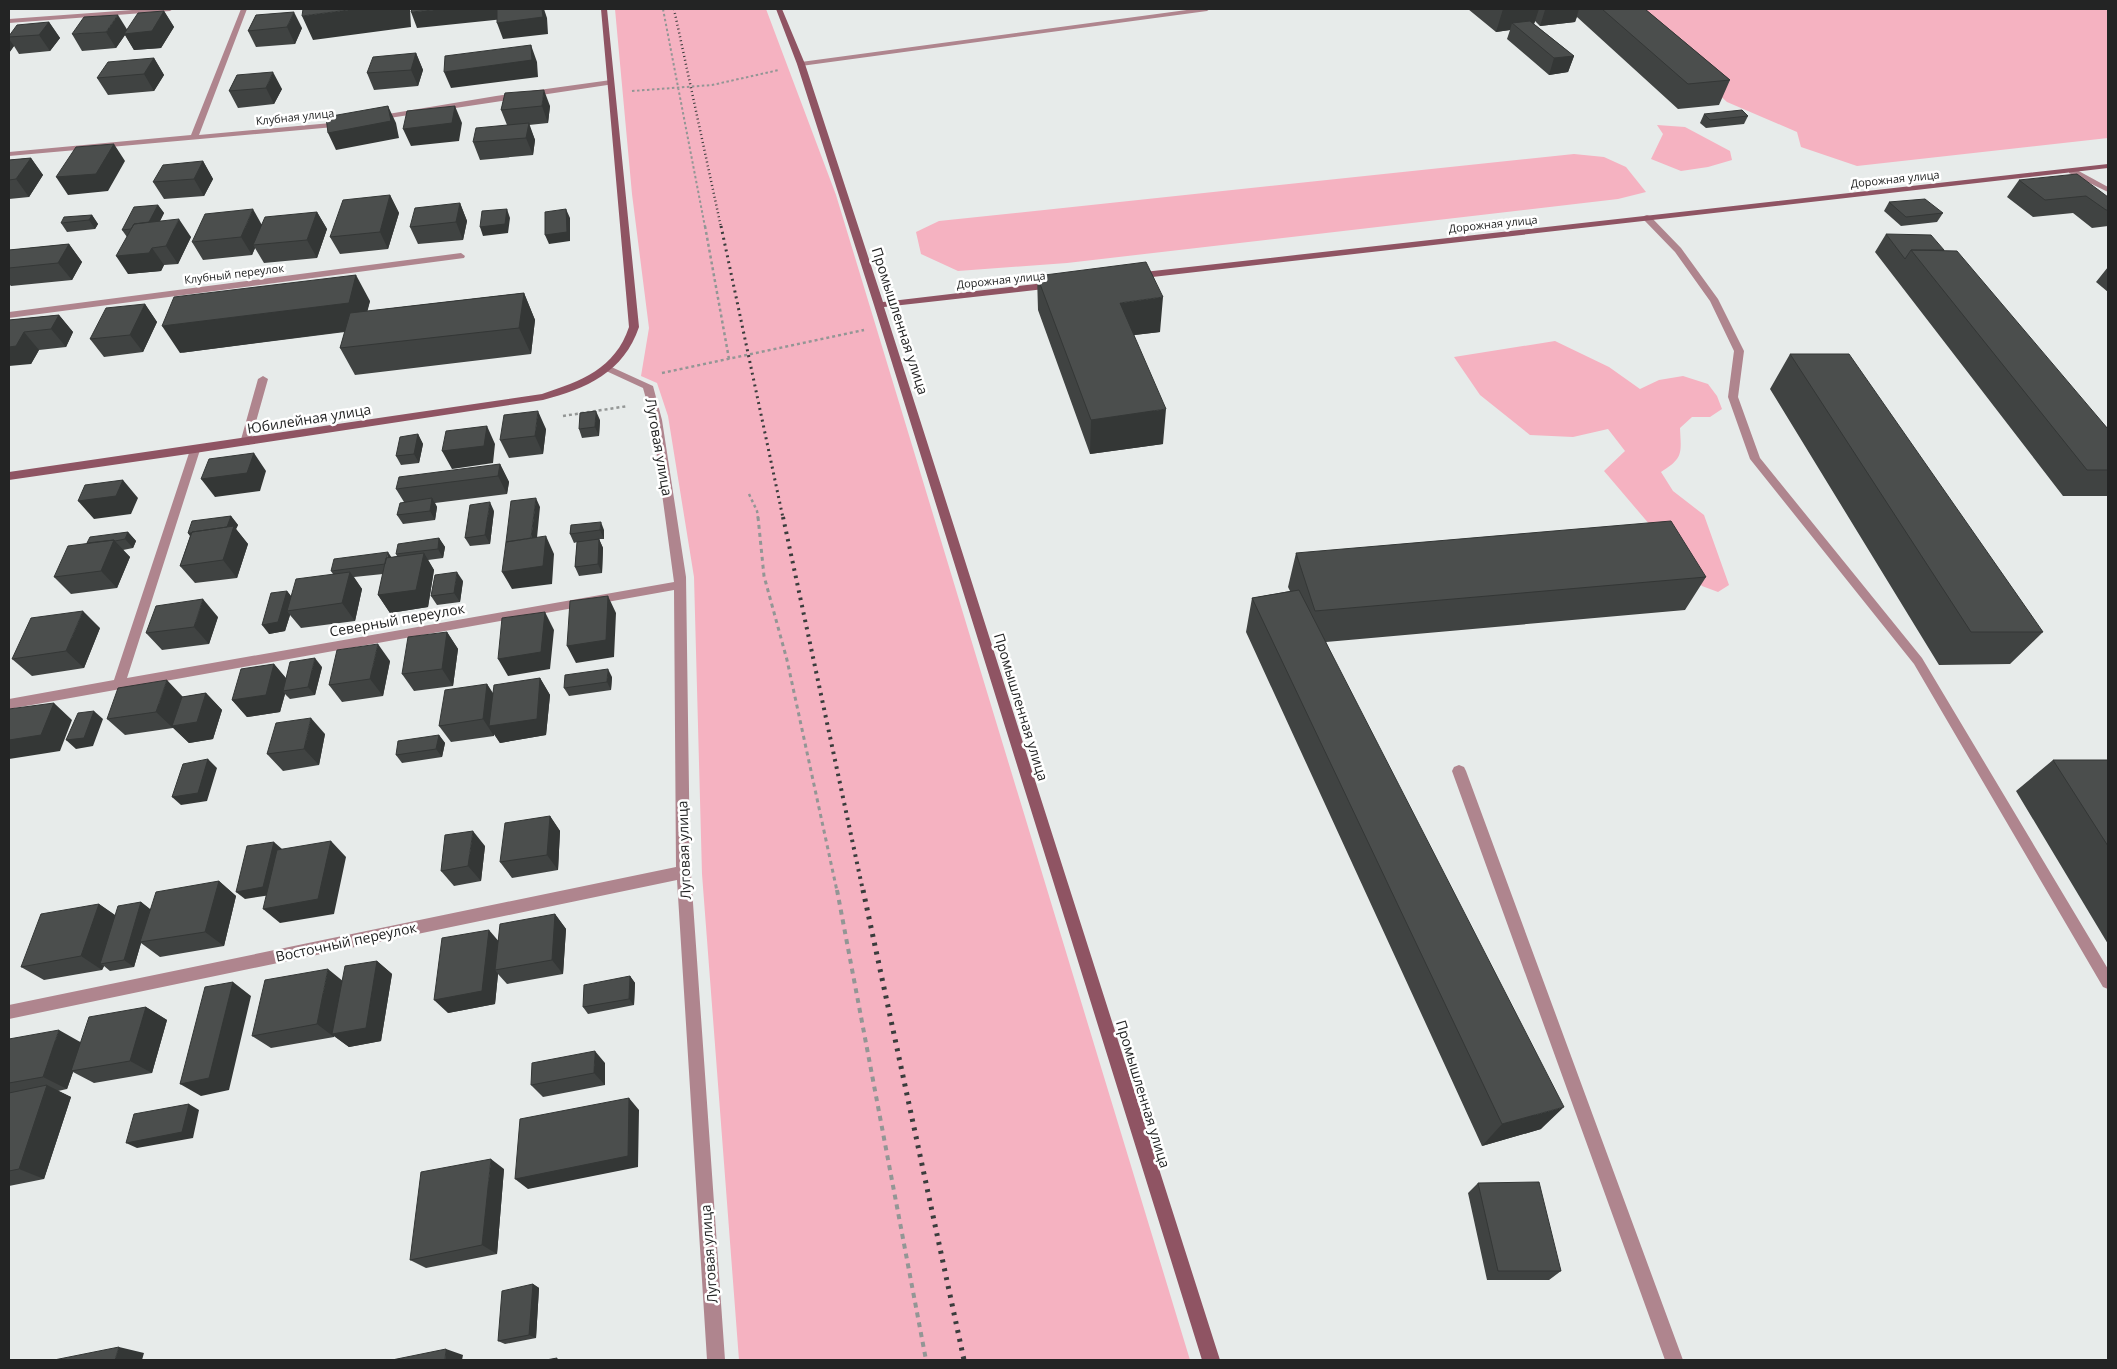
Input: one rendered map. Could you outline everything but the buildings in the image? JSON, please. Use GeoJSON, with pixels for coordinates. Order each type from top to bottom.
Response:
{"type":"FeatureCollection","features":[{"type":"Feature","properties":{"kind":"street"},"geometry":{"type":"LineString","coordinates":[[38,19],[46,9]]}},
{"type":"Feature","properties":{"kind":"street"},"geometry":{"type":"LineString","coordinates":[[9,21],[170,9]]}},
{"type":"Feature","properties":{"kind":"street"},"geometry":{"type":"LineString","coordinates":[[194,137],[244,9]]}},
{"type":"Feature","properties":{"kind":"street","name":"Юбилейная улица"},"geometry":{"type":"LineString","coordinates":[[9,476],[544,397],[574,387],[607,368],[623,354],[631,341],[634,326],[604,9]]}},
{"type":"Feature","properties":{"kind":"street","name":"Промышленная улица"},"geometry":{"type":"LineString","coordinates":[[779,9],[801,64],[880,305],[1211,1360]]}},
{"type":"Feature","properties":{"kind":"street"},"geometry":{"type":"LineString","coordinates":[[801,64],[1207,9]]}},
{"type":"Feature","properties":{"kind":"street"},"geometry":{"type":"LineString","coordinates":[[363,120],[496,98],[611,82]]}},
{"type":"Feature","properties":{"kind":"street","name":"Клубная улица"},"geometry":{"type":"LineString","coordinates":[[9,154],[353,122]]}},
{"type":"Feature","properties":{"kind":"street","name":"Дорожная улица"},"geometry":{"type":"LineString","coordinates":[[1125,277],[2108,166]]}},
{"type":"Feature","properties":{"kind":"street"},"geometry":{"type":"LineString","coordinates":[[2072,171],[2108,190]]}},
{"type":"Feature","properties":{"kind":"street"},"geometry":{"type":"LineString","coordinates":[[1647,218],[1678,250],[1715,301],[1740,351],[1732,397],[1755,459],[1918,662],[2108,982]]}},
{"type":"Feature","properties":{"kind":"street","name":"Клубный переулок"},"geometry":{"type":"LineString","coordinates":[[9,315],[461,256]]}},
{"type":"Feature","properties":{"kind":"street","name":"Дорожная улица"},"geometry":{"type":"LineString","coordinates":[[880,305],[1066,284]]}},
{"type":"Feature","properties":{"kind":"street","name":"Луговая улица"},"geometry":{"type":"LineString","coordinates":[[607,368],[648,386],[657,420],[680,585],[684,872],[716,1360]]}},
{"type":"Feature","properties":{"kind":"street"},"geometry":{"type":"LineString","coordinates":[[245,442],[263,379]]}},
{"type":"Feature","properties":{"kind":"street"},"geometry":{"type":"LineString","coordinates":[[119,684],[195,450]]}},
{"type":"Feature","properties":{"kind":"street","name":"Северный переулок"},"geometry":{"type":"LineString","coordinates":[[9,704],[680,585]]}},
{"type":"Feature","properties":{"kind":"street"},"geometry":{"type":"LineString","coordinates":[[1459,771],[1674,1360]]}},
{"type":"Feature","properties":{"kind":"street","name":"Восточный переулок"},"geometry":{"type":"LineString","coordinates":[[9,1012],[684,872]]}},
{"type":"Feature","properties":{"kind":"path"},"geometry":{"type":"LineString","coordinates":[[662,9],[729,359]]}},
{"type":"Feature","properties":{"kind":"path"},"geometry":{"type":"LineString","coordinates":[[612,92],[712,85],[801,64]]}},
{"type":"Feature","properties":{"kind":"path"},"geometry":{"type":"LineString","coordinates":[[656,374],[886,326]]}},
{"type":"Feature","properties":{"kind":"path"},"geometry":{"type":"LineString","coordinates":[[749,494],[757,511],[764,576],[787,660],[837,891],[926,1360]]}},
{"type":"Feature","properties":{"kind":"shaded area"},"geometry":{"type":"Polygon","coordinates":[[[615,9],[766,9],[836,195],[1190,1360],[739,1360],[702,874],[694,577],[668,416],[657,383],[641,376],[649,328],[632,194],[615,9]]]}},
{"type":"Feature","properties":{"kind":"shaded area"},"geometry":{"type":"Polygon","coordinates":[[[1625,9],[2108,9],[2108,138],[1857,166],[1801,147],[1797,132],[1727,102],[1625,9]]]}},
{"type":"Feature","properties":{"kind":"shaded area"},"geometry":{"type":"Polygon","coordinates":[[[1657,125],[1685,127],[1730,151],[1732,160],[1708,167],[1681,171],[1651,159],[1663,134],[1657,125]]]}},
{"type":"Feature","properties":{"kind":"shaded area"},"geometry":{"type":"Polygon","coordinates":[[[1574,154],[1604,157],[1626,167],[1646,192],[1618,199],[1067,263],[958,271],[921,254],[916,232],[939,221],[1574,154]]]}},
{"type":"Feature","properties":{"kind":"shaded area"},"geometry":{"type":"Polygon","coordinates":[[[1555,341],[1609,367],[1640,389],[1659,380],[1683,376],[1708,384],[1717,396],[1722,409],[1710,417],[1692,417],[1680,428],[1680,454],[1674,463],[1661,472],[1673,491],[1704,515],[1729,585],[1718,592],[1702,586],[1604,471],[1625,451],[1608,429],[1573,437],[1530,435],[1480,395],[1454,357],[1555,341]]]}},
{"type":"Feature","properties":{"kind":"railway"},"geometry":{"type":"LineString","coordinates":[[674,9],[721,227]]}},
{"type":"Feature","properties":{"kind":"railway"},"geometry":{"type":"LineString","coordinates":[[721,226],[783,518]]}},
{"type":"Feature","properties":{"kind":"railway"},"geometry":{"type":"LineString","coordinates":[[783,517],[863,891]]}},
{"type":"Feature","properties":{"kind":"railway"},"geometry":{"type":"LineString","coordinates":[[863,890],[964,1360]]}}]}
